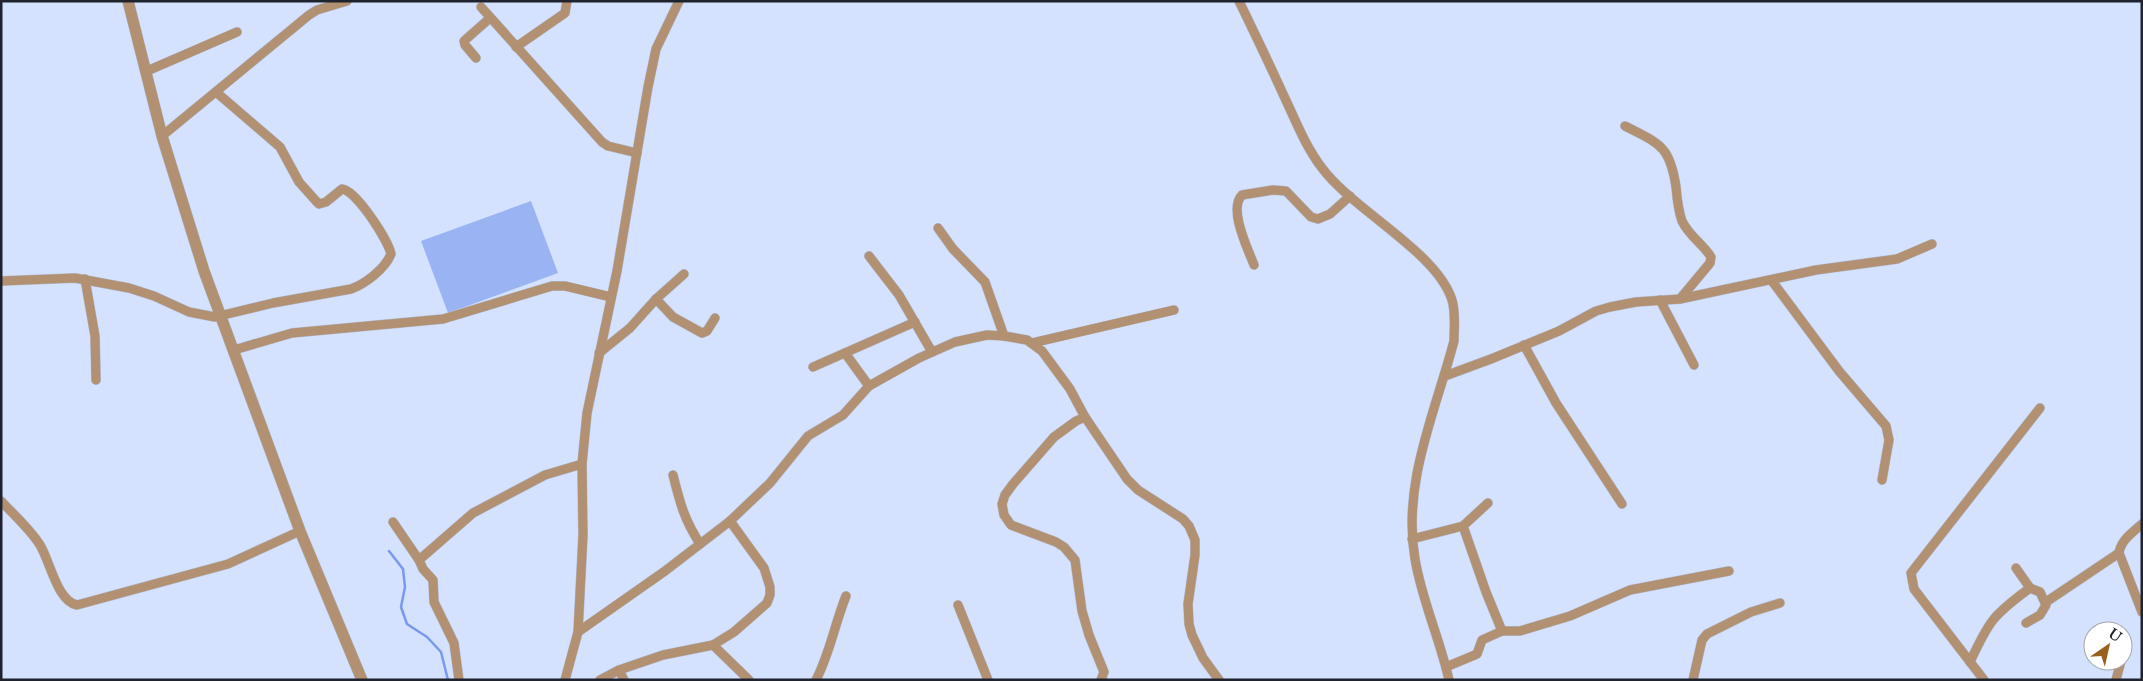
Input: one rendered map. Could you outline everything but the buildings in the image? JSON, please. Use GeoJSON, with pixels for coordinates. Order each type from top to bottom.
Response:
{"type":"FeatureCollection","features":[{"type":"Feature","properties":{"kind":"street"},"geometry":{"type":"LineString","coordinates":[[128,1],[162,136],[185,215],[300,531],[362,680]]}},
{"type":"Feature","properties":{"kind":"street"},"geometry":{"type":"LineString","coordinates":[[162,136],[308,15],[317,10],[347,1]]}},
{"type":"Feature","properties":{"kind":"street"},"geometry":{"type":"LineString","coordinates":[[516,47],[565,13],[567,1]]}},
{"type":"Feature","properties":{"kind":"street"},"geometry":{"type":"LineString","coordinates":[[565,680],[578,632],[582,535],[582,464],[587,413],[611,297],[656,49],[679,1]]}},
{"type":"Feature","properties":{"kind":"street"},"geometry":{"type":"LineString","coordinates":[[1239,1],[1298,127],[1327,175],[1426,262],[1446,284],[1453,301],[1455,320],[1454,341],[1417,467],[1412,539],[1418,579],[1449,680]]}},
{"type":"Feature","properties":{"kind":"street"},"geometry":{"type":"LineString","coordinates":[[481,7],[602,142],[608,146],[637,154]]}},
{"type":"Feature","properties":{"kind":"street"},"geometry":{"type":"LineString","coordinates":[[476,58],[464,41],[490,18]]}},
{"type":"Feature","properties":{"kind":"street"},"geometry":{"type":"LineString","coordinates":[[147,71],[236,32]]}},
{"type":"Feature","properties":{"kind":"street"},"geometry":{"type":"LineString","coordinates":[[1,282],[75,278],[129,288],[154,296],[189,312],[205,316],[220,315],[357,287],[383,266],[390,254],[385,239],[353,194],[342,189],[326,202],[319,204],[299,182],[276,142],[216,92]]}},
{"type":"Feature","properties":{"kind":"street"},"geometry":{"type":"LineString","coordinates":[[1625,126],[1665,151],[1670,159],[1678,211],[1692,236],[1711,257],[1710,263],[1680,299]]}},
{"type":"Feature","properties":{"kind":"street"},"geometry":{"type":"LineString","coordinates":[[1254,265],[1238,221],[1237,204],[1242,195],[1273,190],[1286,191],[1311,217],[1318,219],[1330,214],[1350,196]]}},
{"type":"Feature","properties":{"kind":"street"},"geometry":{"type":"LineString","coordinates":[[938,228],[953,249],[985,282],[1004,336]]}},
{"type":"Feature","properties":{"kind":"street"},"geometry":{"type":"LineString","coordinates":[[1445,376],[1491,360],[1559,331],[1603,309],[1636,302],[1680,299],[1772,281],[1816,270],[1897,259],[1932,244]]}},
{"type":"Feature","properties":{"kind":"street"},"geometry":{"type":"LineString","coordinates":[[869,256],[900,295],[932,352]]}},
{"type":"Feature","properties":{"kind":"street"},"geometry":{"type":"LineString","coordinates":[[599,353],[630,328],[684,274]]}},
{"type":"Feature","properties":{"kind":"street"},"geometry":{"type":"LineString","coordinates":[[85,280],[94,336],[96,380]]}},
{"type":"Feature","properties":{"kind":"street"},"geometry":{"type":"LineString","coordinates":[[1772,281],[1839,371],[1886,426],[1889,440],[1882,480]]}},
{"type":"Feature","properties":{"kind":"street"},"geometry":{"type":"LineString","coordinates":[[234,350],[292,334],[443,319],[552,286],[565,286],[611,297]]}},
{"type":"Feature","properties":{"kind":"street"},"geometry":{"type":"LineString","coordinates":[[656,300],[673,317],[702,333],[707,331],[715,318]]}},
{"type":"Feature","properties":{"kind":"street"},"geometry":{"type":"LineString","coordinates":[[1660,300],[1694,365]]}},
{"type":"Feature","properties":{"kind":"street"},"geometry":{"type":"LineString","coordinates":[[1032,343],[1174,310]]}},
{"type":"Feature","properties":{"kind":"street"},"geometry":{"type":"LineString","coordinates":[[813,367],[916,322]]}},
{"type":"Feature","properties":{"kind":"street"},"geometry":{"type":"LineString","coordinates":[[578,632],[665,571],[730,521],[770,484],[808,436],[843,415],[869,386],[932,352],[972,338],[1004,336],[1032,343],[1042,351],[1070,389],[1085,417],[1132,486],[1183,519],[1189,526],[1195,540],[1196,555],[1188,604],[1189,624],[1200,652],[1219,680]]}},
{"type":"Feature","properties":{"kind":"street"},"geometry":{"type":"LineString","coordinates":[[1524,345],[1556,404],[1622,504]]}},
{"type":"Feature","properties":{"kind":"street"},"geometry":{"type":"LineString","coordinates":[[845,353],[869,386]]}},
{"type":"Feature","properties":{"kind":"street"},"geometry":{"type":"LineString","coordinates":[[1984,680],[1914,589],[1911,573],[2040,408]]}},
{"type":"Feature","properties":{"kind":"street"},"geometry":{"type":"LineString","coordinates":[[1085,417],[1076,421],[1054,437],[1013,484],[1005,495],[1002,504],[1004,515],[1011,525],[1064,546],[1075,560],[1082,611],[1089,635],[1104,672],[1101,680]]}},
{"type":"Feature","properties":{"kind":"street"},"geometry":{"type":"LineString","coordinates":[[419,560],[473,513],[545,475],[582,464]]}},
{"type":"Feature","properties":{"kind":"street"},"geometry":{"type":"LineString","coordinates":[[673,475],[681,509],[700,544]]}},
{"type":"Feature","properties":{"kind":"street"},"geometry":{"type":"LineString","coordinates":[[1,501],[40,544],[64,597],[72,604],[78,605],[228,564],[300,531]]}},
{"type":"Feature","properties":{"kind":"street"},"geometry":{"type":"LineString","coordinates":[[1412,539],[1463,526],[1488,503]]}},
{"type":"Feature","properties":{"kind":"street"},"geometry":{"type":"LineString","coordinates":[[600,680],[619,670],[663,655],[713,645],[734,632],[767,604],[770,588],[764,568],[730,521]]}},
{"type":"Feature","properties":{"kind":"street"},"geometry":{"type":"LineString","coordinates":[[393,522],[423,569],[433,580],[434,602],[454,643],[459,680]]}},
{"type":"Feature","properties":{"kind":"street"},"geometry":{"type":"LineString","coordinates":[[2026,623],[2040,615],[2044,610],[2046,602],[2119,553],[2124,541],[2142,524]]}},
{"type":"Feature","properties":{"kind":"street"},"geometry":{"type":"LineString","coordinates":[[1463,526],[1502,631]]}},
{"type":"Feature","properties":{"kind":"street"},"geometry":{"type":"LineString","coordinates":[[2119,553],[2142,612]]}},
{"type":"Feature","properties":{"kind":"street"},"geometry":{"type":"LineString","coordinates":[[2016,568],[2030,588],[2040,592],[2046,602]]}},
{"type":"Feature","properties":{"kind":"street"},"geometry":{"type":"LineString","coordinates":[[1446,666],[1477,654],[1482,640],[1502,631],[1520,631],[1570,616],[1630,590],[1729,571]]}},
{"type":"Feature","properties":{"kind":"street"},"geometry":{"type":"LineString","coordinates":[[1970,662],[1986,627],[1994,617],[2030,588]]}},
{"type":"Feature","properties":{"kind":"street"},"geometry":{"type":"LineString","coordinates":[[816,680],[846,596]]}},
{"type":"Feature","properties":{"kind":"street"},"geometry":{"type":"LineString","coordinates":[[1693,680],[1702,640],[1707,634],[1752,612],[1780,603]]}},
{"type":"Feature","properties":{"kind":"street"},"geometry":{"type":"LineString","coordinates":[[958,605],[988,680]]}},
{"type":"Feature","properties":{"kind":"street"},"geometry":{"type":"LineString","coordinates":[[713,645],[748,680]]}},
{"type":"Feature","properties":{"kind":"street"},"geometry":{"type":"LineString","coordinates":[[619,670],[624,680]]}},
{"type":"Feature","properties":{"kind":"shaded area"},"geometry":{"type":"Polygon","coordinates":[[[531,201],[558,273],[448,313],[421,241],[531,201]]]}},
{"type":"Feature","properties":{"kind":"waterway"},"geometry":{"type":"LineString","coordinates":[[389,551],[403,569],[405,587],[401,607],[407,624],[427,637],[441,652],[448,680]]}}]}
